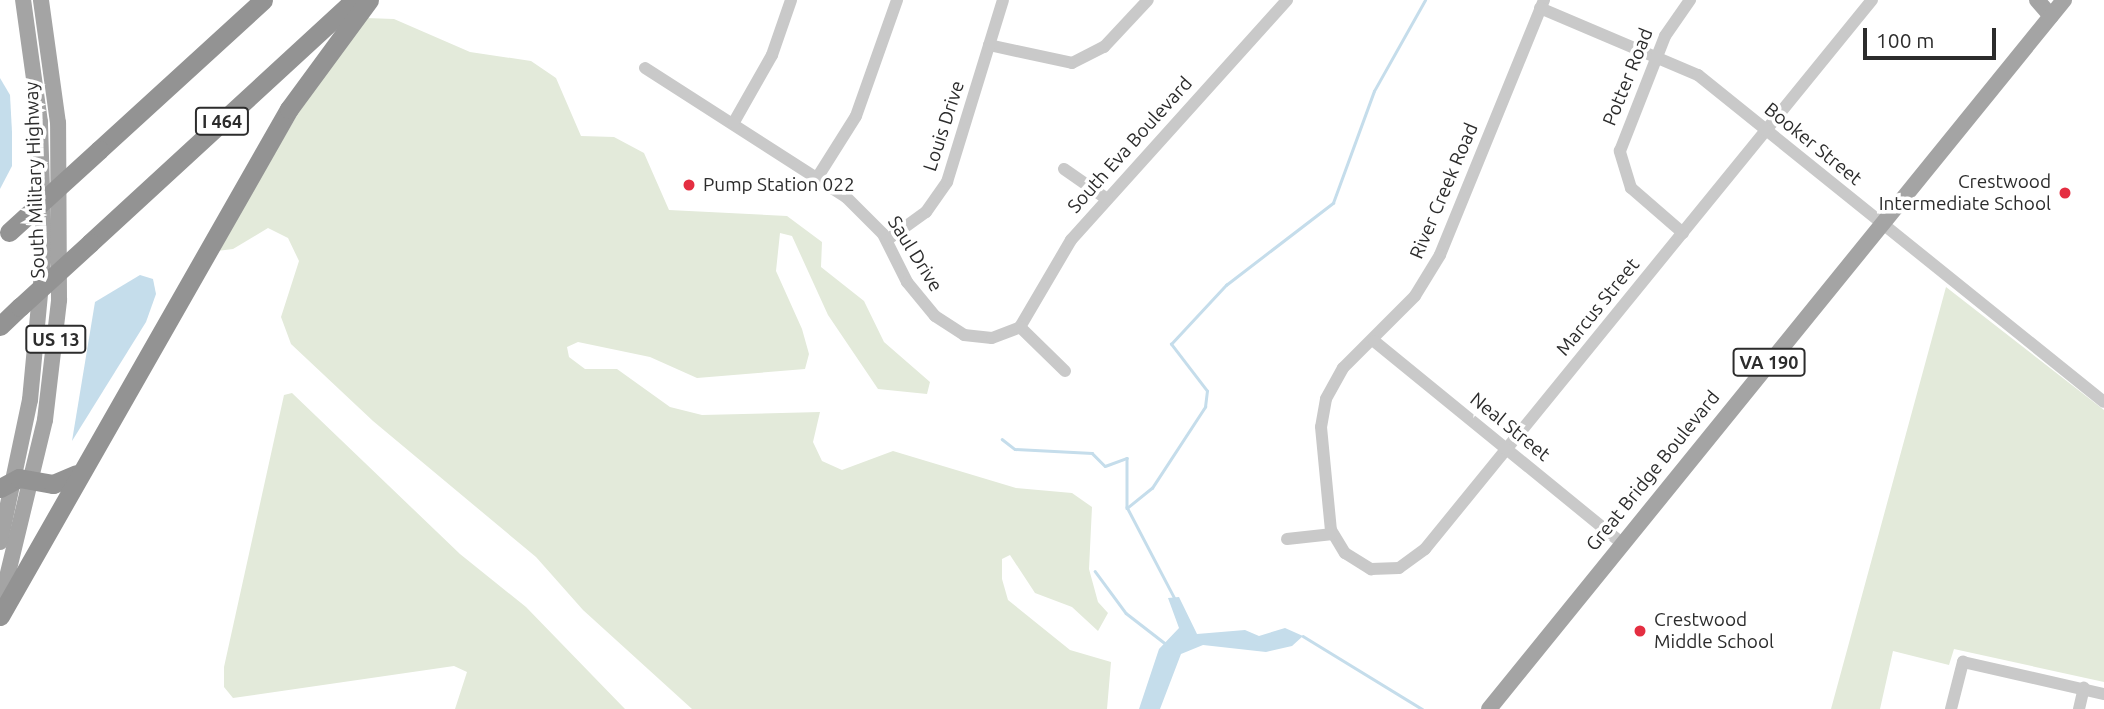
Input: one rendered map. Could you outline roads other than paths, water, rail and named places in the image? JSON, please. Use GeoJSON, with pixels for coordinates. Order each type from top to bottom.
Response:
{"type":"FeatureCollection","features":[{"type":"Feature","properties":{"kind":"highway"},"geometry":{"type":"LineString","coordinates":[[4,236],[263,0]]}},
{"type":"Feature","properties":{"kind":"highway","name":"I 464"},"geometry":{"type":"LineString","coordinates":[[0,326],[354,0]]}},
{"type":"Feature","properties":{"kind":"highway"},"geometry":{"type":"LineString","coordinates":[[0,616],[76,474],[309,76],[369,0]]}},
{"type":"Feature","properties":{"kind":"highway"},"geometry":{"type":"LineString","coordinates":[[16,484],[60,484],[76,474]]}},
{"type":"Feature","properties":{"kind":"main road","name":"South Military Highway"},"geometry":{"type":"LineString","coordinates":[[0,606],[40,327],[45,220],[40,122],[23,0]]}},
{"type":"Feature","properties":{"kind":"main road","name":"South Military Highway"},"geometry":{"type":"LineString","coordinates":[[0,542],[56,343],[62,234],[58,123],[41,0]]}},
{"type":"Feature","properties":{"kind":"main road"},"geometry":{"type":"LineString","coordinates":[[2037,0],[2051,16]]}},
{"type":"Feature","properties":{"kind":"main road","name":"Great Bridge Boulevard"},"geometry":{"type":"LineString","coordinates":[[1489,709],[2064,0]]}},
{"type":"Feature","properties":{"kind":"street"},"geometry":{"type":"LineString","coordinates":[[734,122],[772,55],[791,0]]}},
{"type":"Feature","properties":{"kind":"street"},"geometry":{"type":"LineString","coordinates":[[817,178],[856,116],[897,0]]}},
{"type":"Feature","properties":{"kind":"street","name":"Louis Drive"},"geometry":{"type":"LineString","coordinates":[[887,240],[926,212],[947,182],[1003,0]]}},
{"type":"Feature","properties":{"kind":"street"},"geometry":{"type":"LineString","coordinates":[[989,45],[1072,63],[1104,47],[1148,0]]}},
{"type":"Feature","properties":{"kind":"street","name":"South Eva Boulevard"},"geometry":{"type":"LineString","coordinates":[[1020,327],[1061,252],[1287,0]]}},
{"type":"Feature","properties":{"kind":"street","name":"Potter Road"},"geometry":{"type":"LineString","coordinates":[[1683,233],[1631,188],[1620,159],[1657,55],[1689,0]]}},
{"type":"Feature","properties":{"kind":"street","name":"Marcus Street"},"geometry":{"type":"LineString","coordinates":[[1333,534],[1345,553],[1371,569],[1412,562],[1872,0]]}},
{"type":"Feature","properties":{"kind":"street","name":"Booker Street"},"geometry":{"type":"LineString","coordinates":[[1542,4],[1698,75],[2104,402]]}},
{"type":"Feature","properties":{"kind":"street","name":"River Creek Road"},"geometry":{"type":"LineString","coordinates":[[1333,534],[1323,411],[1343,368],[1374,341],[1415,296],[1440,255],[1542,4]]}},
{"type":"Feature","properties":{"kind":"street","name":"Saul Drive"},"geometry":{"type":"LineString","coordinates":[[645,68],[734,122],[862,211],[887,240],[917,296],[948,326],[992,338],[1020,327]]}},
{"type":"Feature","properties":{"kind":"street"},"geometry":{"type":"LineString","coordinates":[[1064,169],[1083,176],[1107,199]]}},
{"type":"Feature","properties":{"kind":"street"},"geometry":{"type":"LineString","coordinates":[[1020,327],[1065,371]]}},
{"type":"Feature","properties":{"kind":"street","name":"Neal Street"},"geometry":{"type":"LineString","coordinates":[[1374,341],[1622,543]]}},
{"type":"Feature","properties":{"kind":"street"},"geometry":{"type":"LineString","coordinates":[[1287,539],[1333,534]]}},
{"type":"Feature","properties":{"kind":"street"},"geometry":{"type":"LineString","coordinates":[[1951,709],[1963,662],[2104,694]]}},
{"type":"Feature","properties":{"kind":"street"},"geometry":{"type":"LineString","coordinates":[[2078,709],[2084,688]]}},
{"type":"Feature","properties":{"kind":"water"},"geometry":{"type":"Polygon","coordinates":[[[0,78],[10,95],[12,166],[0,189],[0,78]]]}},
{"type":"Feature","properties":{"kind":"water"},"geometry":{"type":"Polygon","coordinates":[[[140,275],[153,279],[156,294],[146,322],[72,441],[95,302],[140,275]]]}},
{"type":"Feature","properties":{"kind":"water"},"geometry":{"type":"Polygon","coordinates":[[[1179,597],[1197,634],[1245,630],[1259,636],[1285,628],[1303,636],[1292,646],[1266,652],[1203,645],[1181,654],[1160,709],[1139,709],[1159,649],[1179,628],[1168,598],[1179,597]]]}},
{"type":"Feature","properties":{"kind":"waterway"},"geometry":{"type":"LineString","coordinates":[[1174,598],[1127,508],[1152,488],[1205,407],[1207,391],[1171,344],[1226,285],[1333,203],[1374,91],[1425,0]]}},
{"type":"Feature","properties":{"kind":"waterway"},"geometry":{"type":"LineString","coordinates":[[1002,439],[1015,449],[1092,453],[1105,466],[1127,458],[1127,508]]}},
{"type":"Feature","properties":{"kind":"waterway"},"geometry":{"type":"LineString","coordinates":[[1095,571],[1126,613],[1166,644]]}},
{"type":"Feature","properties":{"kind":"waterway"},"geometry":{"type":"LineString","coordinates":[[1303,636],[1422,709]]}},
{"type":"Feature","properties":{"kind":"place","name":"Pump Station 022"},"geometry":{"type":"Point","coordinates":[689,185]}},
{"type":"Feature","properties":{"kind":"place","name":"Crestwood Intermediate School"},"geometry":{"type":"Point","coordinates":[2065,193]}},
{"type":"Feature","properties":{"kind":"place","name":"Crestwood Middle School"},"geometry":{"type":"Point","coordinates":[1640,631]}}]}
